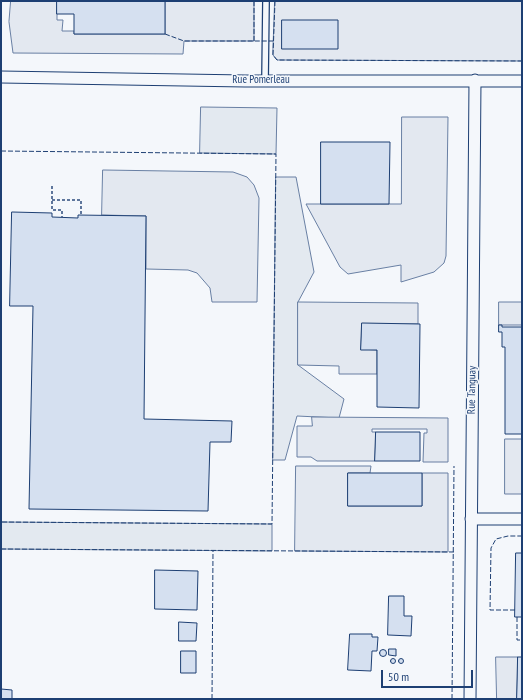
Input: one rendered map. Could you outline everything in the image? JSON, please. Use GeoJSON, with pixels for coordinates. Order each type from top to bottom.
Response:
{"type":"FeatureCollection","features":[{"type":"Feature","properties":{"kind":"street","name":"Rue Pomerleau"},"geometry":{"type":"LineString","coordinates":[[1,77],[265,81],[522,81]]}},
{"type":"Feature","properties":{"kind":"street","name":"Rue Tanguay"},"geometry":{"type":"LineString","coordinates":[[470,699],[475,80]]}},
{"type":"Feature","properties":{"kind":"street"},"geometry":{"type":"LineString","coordinates":[[471,519],[522,519]]}},
{"type":"Feature","properties":{"kind":"lane"},"geometry":{"type":"LineString","coordinates":[[265,81],[266,1]]}},
{"type":"Feature","properties":{"kind":"path"},"geometry":{"type":"LineString","coordinates":[[52,186],[52,210],[62,210],[62,217]]}},
{"type":"Feature","properties":{"kind":"path"},"geometry":{"type":"LineString","coordinates":[[52,200],[81,200],[81,215]]}},
{"type":"Feature","properties":{"kind":"shaded area"},"geometry":{"type":"Polygon","coordinates":[[[11,1],[57,1],[57,20],[63,20],[62,31],[74,31],[74,34],[165,34],[165,1],[254,1],[254,41],[184,41],[183,54],[13,53],[9,22],[11,1]]]}},
{"type":"Feature","properties":{"kind":"shaded area"},"geometry":{"type":"Polygon","coordinates":[[[275,1],[522,1],[522,61],[277,60],[273,55],[275,1]]]}},
{"type":"Feature","properties":{"kind":"shaded area"},"geometry":{"type":"Polygon","coordinates":[[[201,107],[277,108],[276,154],[200,153],[201,107]]]}},
{"type":"Feature","properties":{"kind":"shaded area"},"geometry":{"type":"Polygon","coordinates":[[[402,117],[448,117],[446,256],[444,263],[434,272],[401,282],[401,265],[348,274],[340,267],[306,204],[401,204],[402,117]]]}},
{"type":"Feature","properties":{"kind":"shaded area"},"geometry":{"type":"Polygon","coordinates":[[[103,170],[233,172],[247,177],[254,185],[259,198],[257,302],[212,302],[210,288],[197,273],[188,270],[146,269],[146,216],[102,215],[103,170]]]}},
{"type":"Feature","properties":{"kind":"shaded area"},"geometry":{"type":"Polygon","coordinates":[[[276,177],[296,177],[314,272],[298,302],[298,365],[344,399],[339,418],[297,416],[285,460],[273,460],[276,177]]]}},
{"type":"Feature","properties":{"kind":"shaded area"},"geometry":{"type":"Polygon","coordinates":[[[298,302],[418,303],[418,324],[362,324],[361,349],[377,350],[377,374],[339,374],[339,366],[298,365],[298,302]]]}},
{"type":"Feature","properties":{"kind":"shaded area"},"geometry":{"type":"Polygon","coordinates":[[[499,302],[522,302],[522,325],[499,325],[499,302]]]}},
{"type":"Feature","properties":{"kind":"shaded area"},"geometry":{"type":"Polygon","coordinates":[[[312,417],[448,418],[448,462],[423,462],[424,433],[427,433],[427,429],[372,429],[372,432],[376,432],[375,461],[317,461],[311,457],[297,457],[297,426],[312,426],[312,417]]]}},
{"type":"Feature","properties":{"kind":"shaded area"},"geometry":{"type":"Polygon","coordinates":[[[505,439],[522,439],[522,494],[505,494],[505,439]]]}},
{"type":"Feature","properties":{"kind":"shaded area"},"geometry":{"type":"Polygon","coordinates":[[[296,466],[371,466],[370,473],[348,473],[348,506],[422,506],[422,473],[448,473],[448,552],[295,551],[296,466]]]}},
{"type":"Feature","properties":{"kind":"shaded area"},"geometry":{"type":"Polygon","coordinates":[[[1,522],[272,524],[272,551],[1,549],[1,522]]]}},
{"type":"Feature","properties":{"kind":"shaded area"},"geometry":{"type":"Polygon","coordinates":[[[496,657],[518,657],[517,699],[497,699],[496,657]]]}},
{"type":"Feature","properties":{"kind":"building"},"geometry":{"type":"Polygon","coordinates":[[[57,1],[165,1],[165,34],[74,34],[74,14],[57,14],[57,1]]]}},
{"type":"Feature","properties":{"kind":"building"},"geometry":{"type":"Polygon","coordinates":[[[282,20],[338,20],[338,49],[282,49],[282,20]]]}},
{"type":"Feature","properties":{"kind":"building"},"geometry":{"type":"Polygon","coordinates":[[[321,142],[390,142],[389,204],[321,204],[321,142]]]}},
{"type":"Feature","properties":{"kind":"building"},"geometry":{"type":"Polygon","coordinates":[[[12,212],[52,213],[52,217],[78,218],[78,215],[146,216],[144,419],[232,421],[231,442],[210,442],[208,511],[29,509],[33,306],[10,306],[12,212]]]}},
{"type":"Feature","properties":{"kind":"building"},"geometry":{"type":"Polygon","coordinates":[[[362,323],[420,324],[419,408],[377,407],[377,350],[361,350],[362,323]]]}},
{"type":"Feature","properties":{"kind":"building"},"geometry":{"type":"Polygon","coordinates":[[[499,325],[502,325],[502,327],[522,327],[522,434],[505,434],[505,347],[502,347],[502,332],[499,332],[499,325]]]}},
{"type":"Feature","properties":{"kind":"building"},"geometry":{"type":"Polygon","coordinates":[[[376,432],[420,432],[420,461],[375,461],[376,432]]]}},
{"type":"Feature","properties":{"kind":"building"},"geometry":{"type":"Polygon","coordinates":[[[348,473],[422,473],[422,506],[348,506],[348,473]]]}},
{"type":"Feature","properties":{"kind":"building"},"geometry":{"type":"Polygon","coordinates":[[[516,553],[522,553],[522,617],[515,617],[516,553]]]}},
{"type":"Feature","properties":{"kind":"building"},"geometry":{"type":"Polygon","coordinates":[[[155,570],[198,571],[197,610],[155,609],[155,570]]]}},
{"type":"Feature","properties":{"kind":"building"},"geometry":{"type":"Polygon","coordinates":[[[389,596],[404,596],[404,616],[412,616],[411,636],[388,635],[389,596]]]}},
{"type":"Feature","properties":{"kind":"building"},"geometry":{"type":"Polygon","coordinates":[[[179,622],[197,623],[196,641],[179,641],[179,622]]]}},
{"type":"Feature","properties":{"kind":"building"},"geometry":{"type":"Polygon","coordinates":[[[350,634],[372,634],[372,637],[378,637],[377,651],[372,651],[371,671],[348,670],[350,634]]]}},
{"type":"Feature","properties":{"kind":"building"},"geometry":{"type":"Polygon","coordinates":[[[389,649],[396,649],[396,656],[389,655],[389,649]]]}},
{"type":"Feature","properties":{"kind":"building"},"geometry":{"type":"Polygon","coordinates":[[[383,650],[386,653],[383,656],[380,653],[383,650]]]}},
{"type":"Feature","properties":{"kind":"building"},"geometry":{"type":"Polygon","coordinates":[[[181,651],[196,651],[196,673],[181,673],[181,651]]]}},
{"type":"Feature","properties":{"kind":"building"},"geometry":{"type":"Polygon","coordinates":[[[518,657],[522,657],[522,699],[517,699],[518,657]]]}},
{"type":"Feature","properties":{"kind":"building"},"geometry":{"type":"Polygon","coordinates":[[[393,658],[396,661],[393,664],[390,661],[393,658]]]}},
{"type":"Feature","properties":{"kind":"building"},"geometry":{"type":"Polygon","coordinates":[[[399,659],[403,659],[403,663],[399,663],[399,659]]]}},
{"type":"Feature","properties":{"kind":"building"},"geometry":{"type":"Polygon","coordinates":[[[1,689],[12,690],[12,699],[1,699],[1,689]]]}},
{"type":"Feature","properties":{"kind":"fence"},"geometry":{"type":"LineString","coordinates":[[254,1],[254,41]]}},
{"type":"Feature","properties":{"kind":"fence"},"geometry":{"type":"LineString","coordinates":[[275,1],[273,55],[277,60],[522,61]]}},
{"type":"Feature","properties":{"kind":"fence"},"geometry":{"type":"LineString","coordinates":[[165,34],[184,41],[273,41]]}},
{"type":"Feature","properties":{"kind":"fence"},"geometry":{"type":"LineString","coordinates":[[1,151],[276,154],[272,524],[1,522]]}},
{"type":"Feature","properties":{"kind":"fence"},"geometry":{"type":"LineString","coordinates":[[452,699],[454,466]]}},
{"type":"Feature","properties":{"kind":"fence"},"geometry":{"type":"LineString","coordinates":[[515,610],[490,610],[491,548],[496,539],[508,536],[522,536]]}},
{"type":"Feature","properties":{"kind":"fence"},"geometry":{"type":"LineString","coordinates":[[1,549],[454,552]]}},
{"type":"Feature","properties":{"kind":"fence"},"geometry":{"type":"LineString","coordinates":[[212,699],[213,551]]}},
{"type":"Feature","properties":{"kind":"fence"},"geometry":{"type":"LineString","coordinates":[[517,617],[517,640],[522,640]]}}]}
